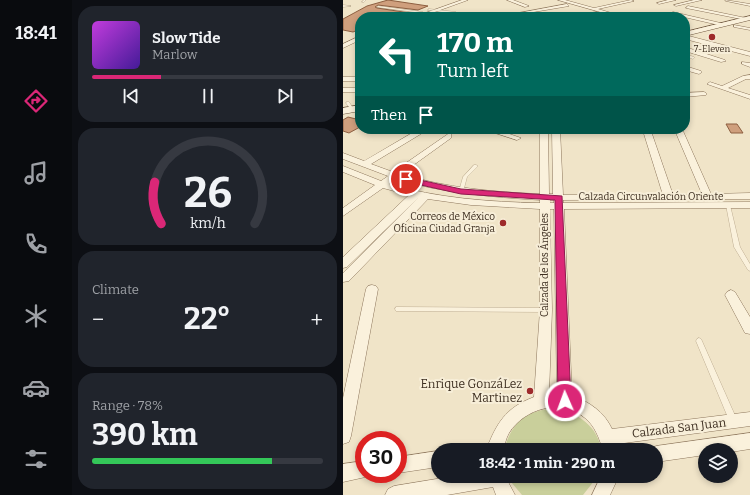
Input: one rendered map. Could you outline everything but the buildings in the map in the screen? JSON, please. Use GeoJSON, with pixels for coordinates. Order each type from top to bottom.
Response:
{"type":"FeatureCollection","features":[{"type":"Feature","properties":{"kind":"street"},"geometry":{"type":"LineString","coordinates":[[427,12],[456,0]]}},
{"type":"Feature","properties":{"kind":"street"},"geometry":{"type":"LineString","coordinates":[[432,10],[466,0]]}},
{"type":"Feature","properties":{"kind":"street"},"geometry":{"type":"LineString","coordinates":[[509,0],[527,6]]}},
{"type":"Feature","properties":{"kind":"street"},"geometry":{"type":"LineString","coordinates":[[659,3],[700,0]]}},
{"type":"Feature","properties":{"kind":"street"},"geometry":{"type":"LineString","coordinates":[[727,0],[749,3]]}},
{"type":"Feature","properties":{"kind":"street"},"geometry":{"type":"LineString","coordinates":[[736,0],[749,3]]}},
{"type":"Feature","properties":{"kind":"street"},"geometry":{"type":"LineString","coordinates":[[559,1],[575,4],[595,12]]}},
{"type":"Feature","properties":{"kind":"street"},"geometry":{"type":"LineString","coordinates":[[559,1],[567,5],[601,12]]}},
{"type":"Feature","properties":{"kind":"street"},"geometry":{"type":"LineString","coordinates":[[592,10],[632,1]]}},
{"type":"Feature","properties":{"kind":"street"},"geometry":{"type":"LineString","coordinates":[[575,4],[586,2]]}},
{"type":"Feature","properties":{"kind":"street"},"geometry":{"type":"LineString","coordinates":[[527,12],[567,5]]}},
{"type":"Feature","properties":{"kind":"street"},"geometry":{"type":"LineString","coordinates":[[688,7],[749,20]]}},
{"type":"Feature","properties":{"kind":"street"},"geometry":{"type":"LineString","coordinates":[[690,17],[721,25]]}},
{"type":"Feature","properties":{"kind":"street"},"geometry":{"type":"LineString","coordinates":[[690,35],[721,25],[749,20]]}},
{"type":"Feature","properties":{"kind":"street"},"geometry":{"type":"LineString","coordinates":[[690,35],[736,26],[749,20]]}},
{"type":"Feature","properties":{"kind":"street"},"geometry":{"type":"LineString","coordinates":[[736,26],[750,29]]}},
{"type":"Feature","properties":{"kind":"street"},"geometry":{"type":"LineString","coordinates":[[343,42],[355,37]]}},
{"type":"Feature","properties":{"kind":"street"},"geometry":{"type":"LineString","coordinates":[[690,37],[750,51]]}},
{"type":"Feature","properties":{"kind":"street"},"geometry":{"type":"LineString","coordinates":[[690,37],[750,54]]}},
{"type":"Feature","properties":{"kind":"street"},"geometry":{"type":"LineString","coordinates":[[343,46],[355,40]]}},
{"type":"Feature","properties":{"kind":"street"},"geometry":{"type":"LineString","coordinates":[[690,51],[723,61]]}},
{"type":"Feature","properties":{"kind":"street"},"geometry":{"type":"LineString","coordinates":[[690,69],[699,72]]}},
{"type":"Feature","properties":{"kind":"street"},"geometry":{"type":"LineString","coordinates":[[723,88],[745,77],[750,77]]}},
{"type":"Feature","properties":{"kind":"street"},"geometry":{"type":"LineString","coordinates":[[343,79],[355,79]]}},
{"type":"Feature","properties":{"kind":"street"},"geometry":{"type":"LineString","coordinates":[[711,84],[748,94]]}},
{"type":"Feature","properties":{"kind":"street"},"geometry":{"type":"LineString","coordinates":[[343,90],[355,90]]}},
{"type":"Feature","properties":{"kind":"street"},"geometry":{"type":"LineString","coordinates":[[690,94],[704,94]]}},
{"type":"Feature","properties":{"kind":"street"},"geometry":{"type":"LineString","coordinates":[[364,165],[417,134]]}},
{"type":"Feature","properties":{"kind":"street"},"geometry":{"type":"LineString","coordinates":[[504,134],[517,138]]}},
{"type":"Feature","properties":{"kind":"street","name":"Calzada de los Ángeles"},"geometry":{"type":"LineString","coordinates":[[541,401],[546,310],[544,134]]}},
{"type":"Feature","properties":{"kind":"street","name":"Calzada de los Ángeles"},"geometry":{"type":"LineString","coordinates":[[556,134],[565,401]]}},
{"type":"Feature","properties":{"kind":"street"},"geometry":{"type":"LineString","coordinates":[[648,134],[669,198]]}},
{"type":"Feature","properties":{"kind":"street"},"geometry":{"type":"LineString","coordinates":[[680,134],[708,197]]}},
{"type":"Feature","properties":{"kind":"street"},"geometry":{"type":"LineString","coordinates":[[343,213],[449,136]]}},
{"type":"Feature","properties":{"kind":"street","name":"Calzada Circunvalación Oriente"},"geometry":{"type":"LineString","coordinates":[[343,156],[393,176],[461,191],[544,202]]}},
{"type":"Feature","properties":{"kind":"street","name":"Calzada Circunvalación Oriente"},"geometry":{"type":"LineString","coordinates":[[343,169],[381,184],[422,194],[471,202],[750,205]]}},
{"type":"Feature","properties":{"kind":"street"},"geometry":{"type":"LineString","coordinates":[[343,264],[422,194]]}},
{"type":"Feature","properties":{"kind":"street"},"geometry":{"type":"LineString","coordinates":[[345,278],[422,194]]}},
{"type":"Feature","properties":{"kind":"street","name":"Calzada Circunvalación Oriente"},"geometry":{"type":"LineString","coordinates":[[559,202],[750,196]]}},
{"type":"Feature","properties":{"kind":"street"},"geometry":{"type":"LineString","coordinates":[[343,436],[372,289]]}},
{"type":"Feature","properties":{"kind":"street"},"geometry":{"type":"LineString","coordinates":[[731,295],[750,329]]}},
{"type":"Feature","properties":{"kind":"street"},"geometry":{"type":"LineString","coordinates":[[495,443],[510,417],[530,404],[541,401],[565,401],[585,410],[598,422],[610,443]]}},
{"type":"Feature","properties":{"kind":"street","name":"Calzada San Juan"},"geometry":{"type":"LineString","coordinates":[[610,443],[750,419]]}},
{"type":"Feature","properties":{"kind":"street","name":"Calzada San Juan"},"geometry":{"type":"LineString","coordinates":[[663,453],[750,441]]}},
{"type":"Feature","properties":{"kind":"street"},"geometry":{"type":"LineString","coordinates":[[407,464],[431,460]]}},
{"type":"Feature","properties":{"kind":"street"},"geometry":{"type":"LineString","coordinates":[[343,473],[355,471]]}},
{"type":"Feature","properties":{"kind":"street"},"geometry":{"type":"LineString","coordinates":[[394,495],[462,483]]}},
{"type":"Feature","properties":{"kind":"street"},"geometry":{"type":"LineString","coordinates":[[499,483],[506,495]]}},
{"type":"Feature","properties":{"kind":"street"},"geometry":{"type":"LineString","coordinates":[[601,495],[607,483]]}},
{"type":"Feature","properties":{"kind":"lane"},"geometry":{"type":"LineString","coordinates":[[343,6],[350,6]]}},
{"type":"Feature","properties":{"kind":"lane"},"geometry":{"type":"LineString","coordinates":[[378,7],[409,12]]}},
{"type":"Feature","properties":{"kind":"lane"},"geometry":{"type":"LineString","coordinates":[[432,10],[444,12]]}},
{"type":"Feature","properties":{"kind":"lane"},"geometry":{"type":"LineString","coordinates":[[461,191],[465,177],[477,166]]}},
{"type":"Feature","properties":{"kind":"lane"},"geometry":{"type":"LineString","coordinates":[[728,205],[737,247],[749,269]]}},
{"type":"Feature","properties":{"kind":"lane"},"geometry":{"type":"LineString","coordinates":[[398,308],[546,310]]}},
{"type":"Feature","properties":{"kind":"lane"},"geometry":{"type":"LineString","coordinates":[[699,341],[733,421]]}},
{"type":"Feature","properties":{"kind":"green space"},"geometry":{"type":"Polygon","coordinates":[[[557,408],[586,422],[596,434],[599,443],[506,443],[516,424],[537,411],[557,408]]]}},
{"type":"Feature","properties":{"kind":"green space"},"geometry":{"type":"Polygon","coordinates":[[[512,483],[592,483],[583,495],[522,495],[512,483]]]}},
{"type":"Feature","properties":{"kind":"place","name":"7-Eleven"},"geometry":{"type":"Point","coordinates":[712,37]}},
{"type":"Feature","properties":{"kind":"place","name":"Correos de México Oficina Ciudad Granja"},"geometry":{"type":"Point","coordinates":[503,223]}},
{"type":"Feature","properties":{"kind":"place","name":"Enrique GonzáLez Martinez"},"geometry":{"type":"Point","coordinates":[530,391]}},
{"type":"Feature","properties":{"kind":"route"},"geometry":{"type":"LineString","coordinates":[[406,179],[461,191],[559,198],[565,401]]}}]}
